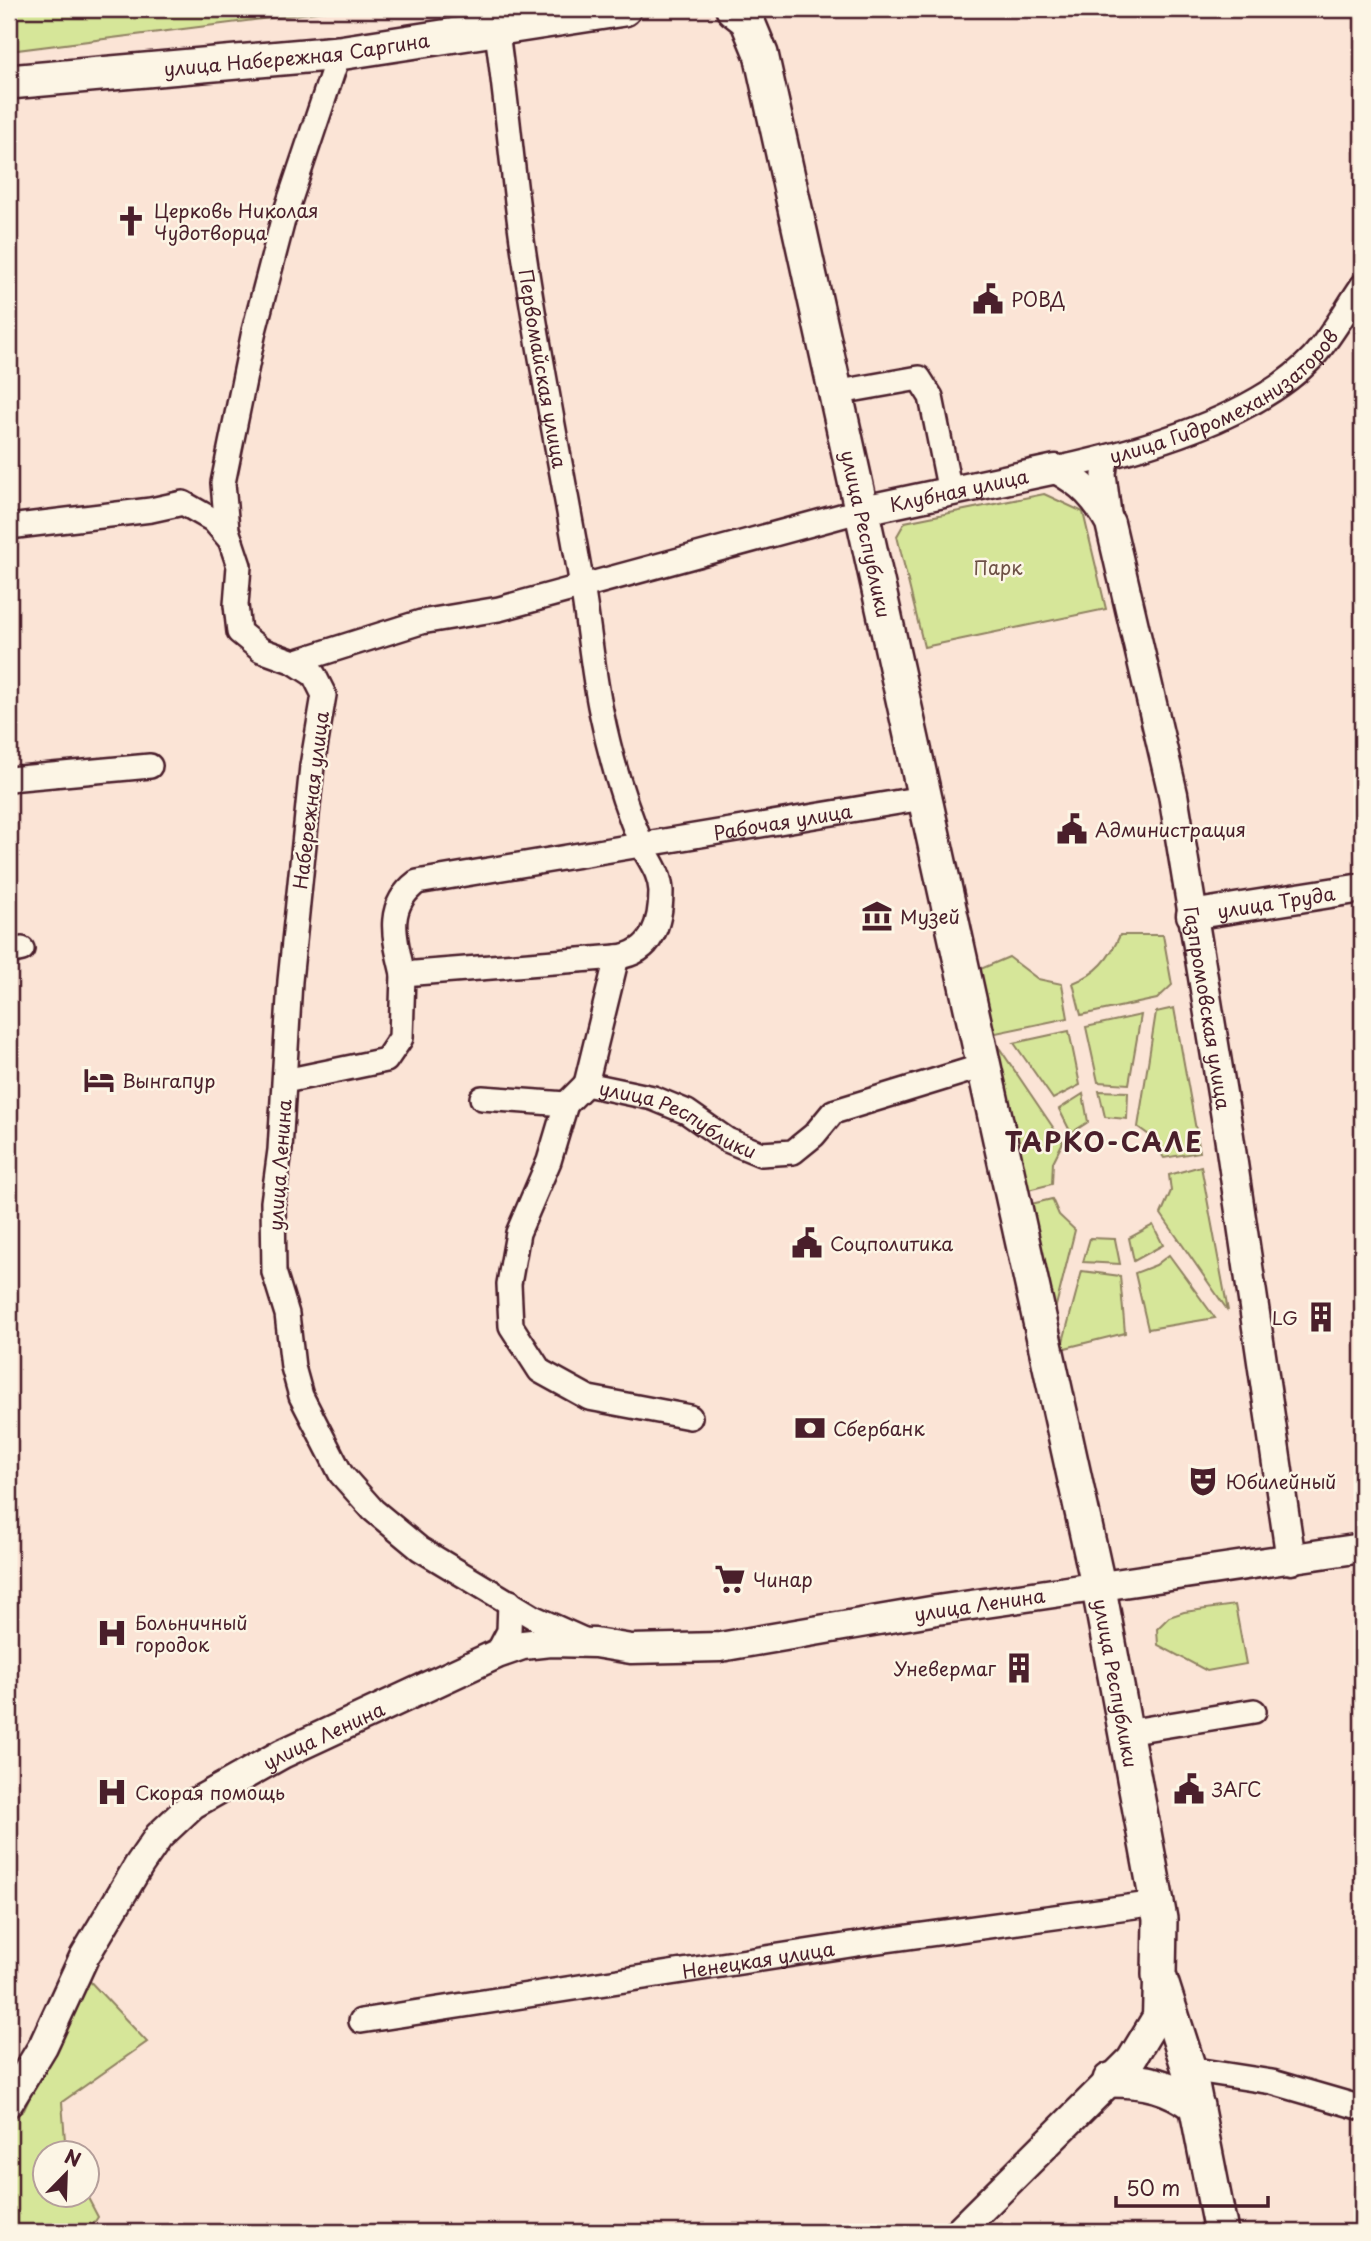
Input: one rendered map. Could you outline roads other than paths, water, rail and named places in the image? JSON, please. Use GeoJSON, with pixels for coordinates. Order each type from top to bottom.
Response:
{"type":"FeatureCollection","features":[{"type":"Feature","properties":{"kind":"main road","name":"улица Набережная Саргина"},"geometry":{"type":"LineString","coordinates":[[9,82],[339,53],[496,26],[624,9]]}},
{"type":"Feature","properties":{"kind":"main road","name":"улица Республики"},"geometry":{"type":"LineString","coordinates":[[733,9],[747,20],[761,54],[859,511],[1099,1589],[1160,1919],[1159,1975]]}},
{"type":"Feature","properties":{"kind":"main road"},"geometry":{"type":"LineString","coordinates":[[1159,1975],[1189,2069],[1221,2232]]}},
{"type":"Feature","properties":{"kind":"main road"},"geometry":{"type":"LineString","coordinates":[[1110,2080],[1161,2084],[1179,2092],[1197,2106]]}},
{"type":"Feature","properties":{"kind":"street","name":"Первомайская улица"},"geometry":{"type":"LineString","coordinates":[[496,26],[523,246],[582,584],[600,710],[614,766],[641,845],[655,864],[661,887],[660,911],[655,932],[645,946],[631,956],[617,957]]}},
{"type":"Feature","properties":{"kind":"street","name":"Набережная улица"},"geometry":{"type":"LineString","coordinates":[[285,1081],[290,981],[313,754],[324,695],[314,675],[294,662],[261,650],[239,632],[236,605],[239,566],[228,530],[223,483],[254,331],[283,219],[339,53]]}},
{"type":"Feature","properties":{"kind":"street","name":"улица Гидромеханизаторов"},"geometry":{"type":"LineString","coordinates":[[1056,469],[1132,452],[1270,394],[1313,356],[1362,286]]}},
{"type":"Feature","properties":{"kind":"street"},"geometry":{"type":"LineString","coordinates":[[834,393],[919,378],[931,397],[950,492]]}},
{"type":"Feature","properties":{"kind":"street","name":"Газпромовская улица"},"geometry":{"type":"LineString","coordinates":[[1106,458],[1104,475],[1110,523],[1173,794],[1231,1150],[1291,1560]]}},
{"type":"Feature","properties":{"kind":"street","name":"Клубная улица"},"geometry":{"type":"LineString","coordinates":[[294,662],[421,622],[499,609],[582,584],[859,511],[1056,469],[1082,483],[1099,502],[1110,523]]}},
{"type":"Feature","properties":{"kind":"street"},"geometry":{"type":"LineString","coordinates":[[9,527],[151,510],[206,498],[223,483]]}},
{"type":"Feature","properties":{"kind":"street"},"geometry":{"type":"LineString","coordinates":[[183,503],[213,520],[232,543]]}},
{"type":"Feature","properties":{"kind":"street"},"geometry":{"type":"LineString","coordinates":[[9,779],[150,766]]}},
{"type":"Feature","properties":{"kind":"street","name":"Рабочая улица"},"geometry":{"type":"LineString","coordinates":[[285,1081],[386,1060],[401,1038],[402,974],[393,930],[396,909],[403,893],[417,882],[923,798]]}},
{"type":"Feature","properties":{"kind":"street","name":"улица Труда"},"geometry":{"type":"LineString","coordinates":[[1191,915],[1362,888]]}},
{"type":"Feature","properties":{"kind":"street"},"geometry":{"type":"LineString","coordinates":[[402,974],[617,957],[586,1084]]}},
{"type":"Feature","properties":{"kind":"street","name":"улица Республики"},"geometry":{"type":"LineString","coordinates":[[482,1098],[566,1104],[586,1084],[665,1103],[687,1112],[727,1140],[761,1154],[793,1152],[814,1135],[833,1112],[983,1066]]}},
{"type":"Feature","properties":{"kind":"street","name":"улица Ленина"},"geometry":{"type":"LineString","coordinates":[[285,1081],[273,1202],[274,1272],[287,1314],[293,1367],[301,1396],[341,1474],[373,1510],[420,1549],[564,1632],[595,1643]]}},
{"type":"Feature","properties":{"kind":"street"},"geometry":{"type":"LineString","coordinates":[[566,1104],[549,1161],[518,1233],[509,1284],[512,1326],[540,1371],[589,1398],[690,1417]]}},
{"type":"Feature","properties":{"kind":"street","name":"улица Ленина"},"geometry":{"type":"LineString","coordinates":[[9,2102],[43,2046],[85,1957],[139,1866],[159,1836],[193,1804],[282,1754],[497,1654],[523,1645],[550,1642],[595,1643],[631,1649],[720,1647],[937,1610],[1099,1589],[1362,1548]]}},
{"type":"Feature","properties":{"kind":"street"},"geometry":{"type":"LineString","coordinates":[[497,1654],[509,1631],[510,1602]]}},
{"type":"Feature","properties":{"kind":"street"},"geometry":{"type":"LineString","coordinates":[[1126,1732],[1254,1711]]}},
{"type":"Feature","properties":{"kind":"street","name":"Ненецкая улица"},"geometry":{"type":"LineString","coordinates":[[361,2021],[857,1944],[1157,1903]]}},
{"type":"Feature","properties":{"kind":"street","name":"улица Республики"},"geometry":{"type":"LineString","coordinates":[[958,2232],[1131,2060],[1157,2017],[1159,1975]]}},
{"type":"Feature","properties":{"kind":"street"},"geometry":{"type":"LineString","coordinates":[[1189,2069],[1272,2082],[1362,2108]]}},
{"type":"Feature","properties":{"kind":"place","name":"Церковь Николая Чудотворца"},"geometry":{"type":"Point","coordinates":[131,221]}},
{"type":"Feature","properties":{"kind":"place","name":"РОВД"},"geometry":{"type":"Point","coordinates":[988,299]}},
{"type":"Feature","properties":{"kind":"place","name":"Администрация"},"geometry":{"type":"Point","coordinates":[1072,829]}},
{"type":"Feature","properties":{"kind":"place","name":"Музей"},"geometry":{"type":"Point","coordinates":[877,916]}},
{"type":"Feature","properties":{"kind":"place","name":"Вынгапур"},"geometry":{"type":"Point","coordinates":[99,1080]}},
{"type":"Feature","properties":{"kind":"place","name":"Соцполитика"},"geometry":{"type":"Point","coordinates":[807,1243]}},
{"type":"Feature","properties":{"kind":"place","name":"LG"},"geometry":{"type":"Point","coordinates":[1321,1317]}},
{"type":"Feature","properties":{"kind":"place","name":"Сбербанк"},"geometry":{"type":"Point","coordinates":[810,1428]}},
{"type":"Feature","properties":{"kind":"place","name":"Юбилейный"},"geometry":{"type":"Point","coordinates":[1203,1481]}},
{"type":"Feature","properties":{"kind":"place","name":"Чинар"},"geometry":{"type":"Point","coordinates":[730,1579]}},
{"type":"Feature","properties":{"kind":"place","name":"Больничный городок"},"geometry":{"type":"Point","coordinates":[112,1633]}},
{"type":"Feature","properties":{"kind":"place","name":"Уневермаг"},"geometry":{"type":"Point","coordinates":[1019,1668]}},
{"type":"Feature","properties":{"kind":"place","name":"ЗАГС"},"geometry":{"type":"Point","coordinates":[1189,1789]}},
{"type":"Feature","properties":{"kind":"place","name":"Скорая помощь"},"geometry":{"type":"Point","coordinates":[112,1792]}},
{"type":"Feature","properties":{"kind":"district","name":"ТАРКО-САЛЕ"},"geometry":{"type":"Point","coordinates":[1104,1141]}},
{"type":"Feature","properties":{"kind":"park label","name":"Парк"},"geometry":{"type":"Point","coordinates":[998,567]}}]}
